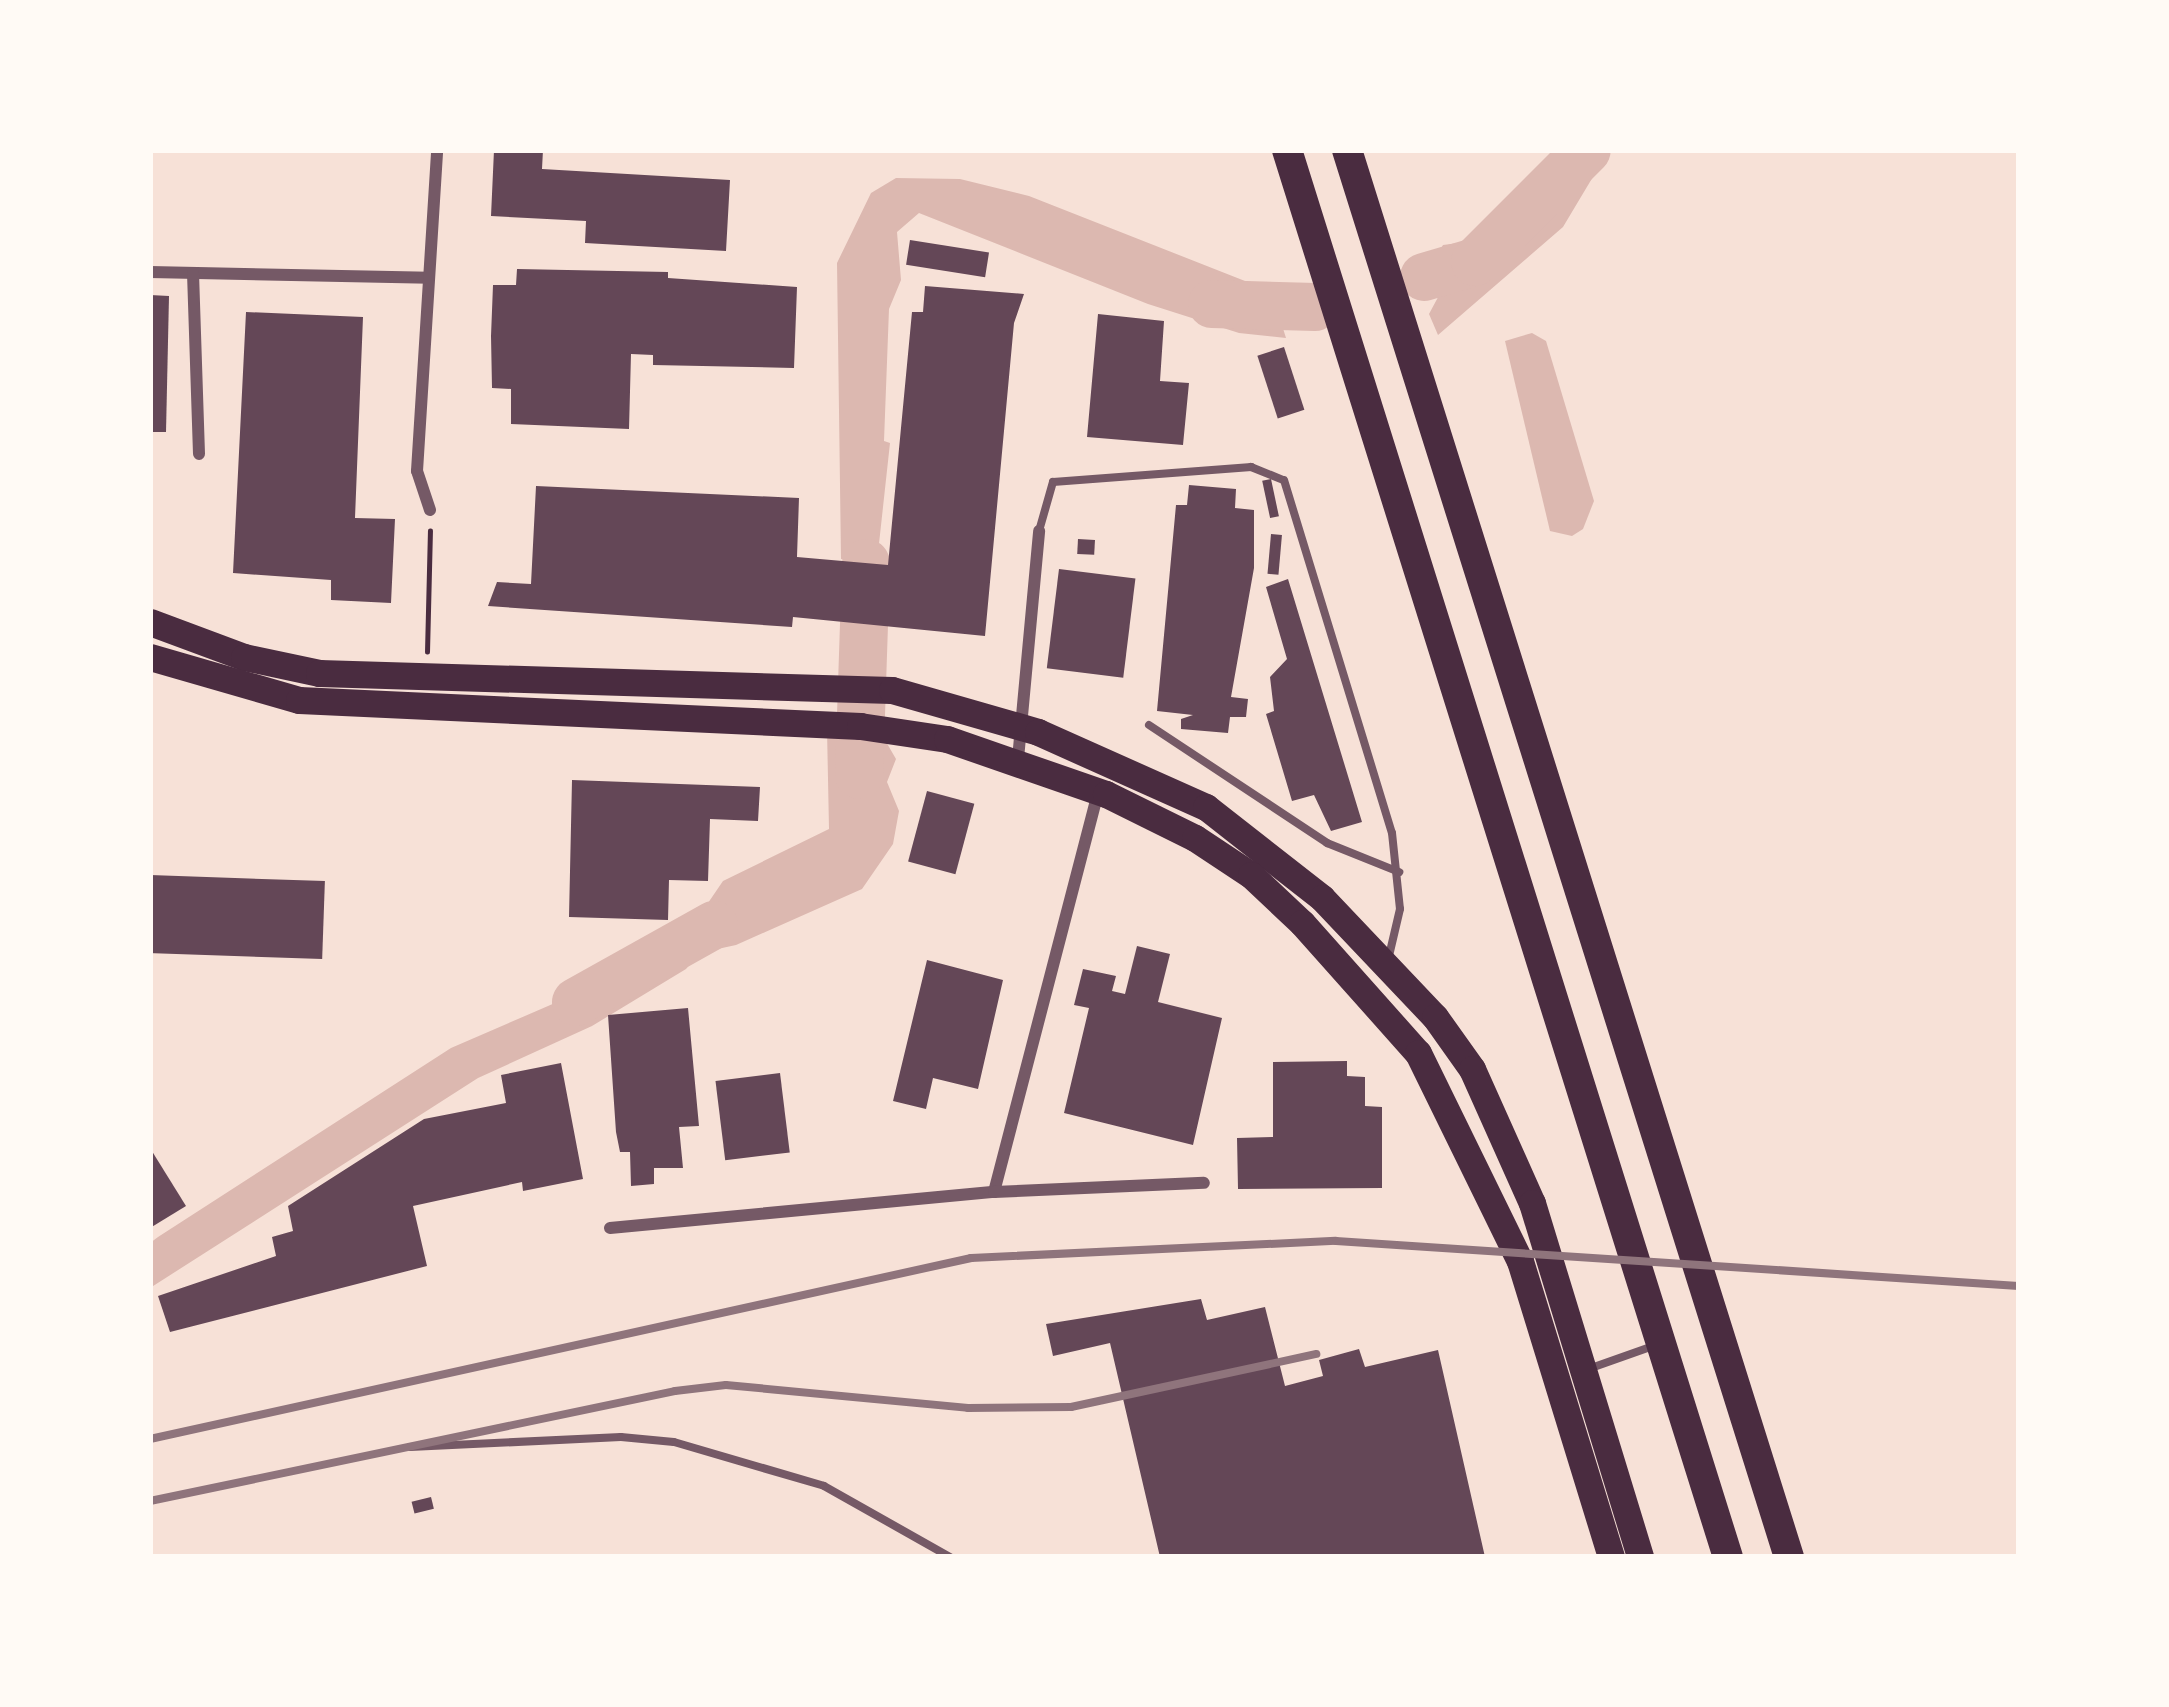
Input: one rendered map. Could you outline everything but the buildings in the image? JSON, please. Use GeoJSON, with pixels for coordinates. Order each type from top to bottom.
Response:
{"type":"FeatureCollection","features":[{"type":"Feature","properties":{"kind":"highway"},"geometry":{"type":"LineString","coordinates":[[1288,150],[1728,1557]]}},
{"type":"Feature","properties":{"kind":"highway"},"geometry":{"type":"LineString","coordinates":[[1347,150],[1789,1557]]}},
{"type":"Feature","properties":{"kind":"main road"},"geometry":{"type":"LineString","coordinates":[[150,622],[244,657],[319,673],[892,689],[1022,727],[1206,807],[1264,846],[1386,965],[1472,1070],[1532,1203],[1640,1557]]}},
{"type":"Feature","properties":{"kind":"main road"},"geometry":{"type":"LineString","coordinates":[[150,657],[299,700],[890,730],[1018,759],[1099,790],[1252,875],[1418,1053],[1476,1160],[1520,1261],[1611,1557]]}},
{"type":"Feature","properties":{"kind":"street"},"geometry":{"type":"LineString","coordinates":[[430,510],[417,472],[437,150]]}},
{"type":"Feature","properties":{"kind":"street"},"geometry":{"type":"LineString","coordinates":[[150,272],[429,278]]}},
{"type":"Feature","properties":{"kind":"street"},"geometry":{"type":"LineString","coordinates":[[193,273],[200,454]]}},
{"type":"Feature","properties":{"kind":"street"},"geometry":{"type":"LineString","coordinates":[[1018,759],[1039,531]]}},
{"type":"Feature","properties":{"kind":"street"},"geometry":{"type":"LineString","coordinates":[[994,1192],[1105,760]]}},
{"type":"Feature","properties":{"kind":"street"},"geometry":{"type":"LineString","coordinates":[[610,1228],[994,1192],[1204,1183]]}},
{"type":"Feature","properties":{"kind":"lane"},"geometry":{"type":"LineString","coordinates":[[1039,531],[1053,482],[1252,467],[1284,480],[1399,872],[1400,909],[1386,965],[1360,987]]}},
{"type":"Feature","properties":{"kind":"lane"},"geometry":{"type":"LineString","coordinates":[[1149,725],[1327,843],[1399,872]]}},
{"type":"Feature","properties":{"kind":"lane"},"geometry":{"type":"LineString","coordinates":[[1582,1370],[1658,1345]]}},
{"type":"Feature","properties":{"kind":"lane"},"geometry":{"type":"LineString","coordinates":[[410,1447],[621,1437],[674,1442],[824,1486],[950,1557]]}},
{"type":"Feature","properties":{"kind":"path"},"geometry":{"type":"LineString","coordinates":[[427,676],[430,510]]}},
{"type":"Feature","properties":{"kind":"shaded area"},"geometry":{"type":"Polygon","coordinates":[[[1559,150],[1609,150],[1563,227],[1438,335],[1429,314],[1444,286],[1433,262],[1443,245],[1466,242],[1559,150]]]}},
{"type":"Feature","properties":{"kind":"shaded area"},"geometry":{"type":"Polygon","coordinates":[[[896,178],[960,179],[1029,196],[1245,281],[1276,306],[1286,338],[1239,333],[1148,304],[919,213],[897,232],[901,280],[889,309],[884,441],[890,443],[877,562],[841,559],[837,263],[871,193],[896,178]]]}},
{"type":"Feature","properties":{"kind":"shaded area"},"geometry":{"type":"Polygon","coordinates":[[[1532,333],[1546,341],[1594,501],[1583,529],[1572,536],[1550,531],[1505,341],[1532,333]]]}},
{"type":"Feature","properties":{"kind":"shaded area"},"geometry":{"type":"Polygon","coordinates":[[[878,728],[896,759],[887,782],[899,811],[893,844],[862,889],[736,945],[699,953],[686,969],[592,1026],[478,1078],[150,1288],[150,1243],[158,1237],[451,1048],[652,961],[693,925],[723,881],[829,829],[827,729],[878,728]]]}},
{"type":"Feature","properties":{"kind":"waterway"},"geometry":{"type":"LineString","coordinates":[[1424,277],[1475,262],[1587,150]]}},
{"type":"Feature","properties":{"kind":"waterway"},"geometry":{"type":"LineString","coordinates":[[1212,304],[1315,307]]}},
{"type":"Feature","properties":{"kind":"waterway"},"geometry":{"type":"LineString","coordinates":[[859,775],[866,563]]}},
{"type":"Feature","properties":{"kind":"waterway"},"geometry":{"type":"LineString","coordinates":[[576,1002],[714,925]]}},
{"type":"Feature","properties":{"kind":"railway"},"geometry":{"type":"LineString","coordinates":[[150,1439],[971,1258],[1336,1241],[2019,1286]]}},
{"type":"Feature","properties":{"kind":"railway"},"geometry":{"type":"LineString","coordinates":[[150,1501],[675,1391],[726,1385],[968,1408],[1071,1407],[1316,1354]]}}]}
